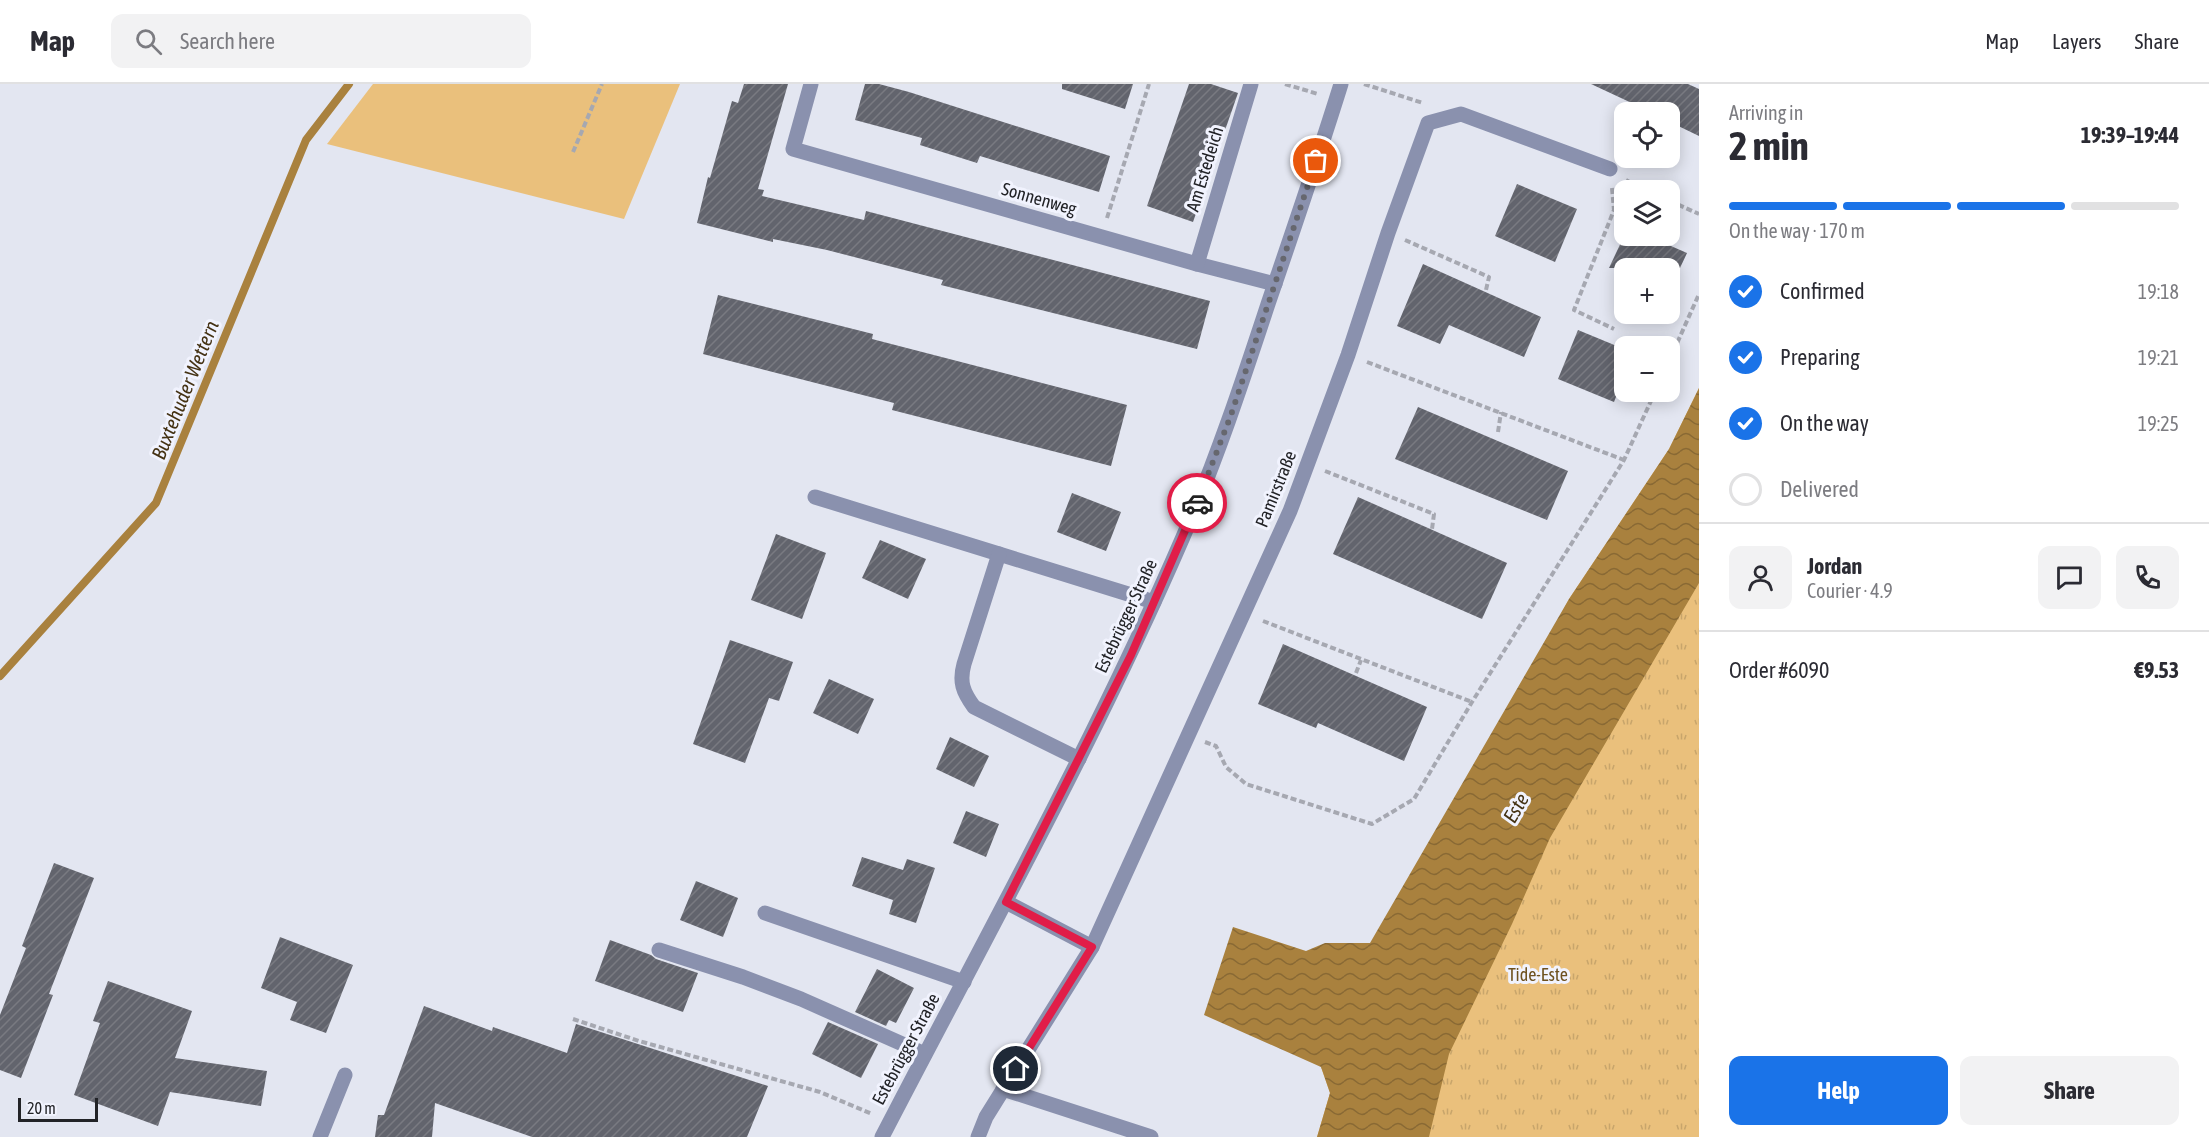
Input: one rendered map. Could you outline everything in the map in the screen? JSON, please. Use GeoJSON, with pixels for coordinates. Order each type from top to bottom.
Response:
{"type":"FeatureCollection","features":[{"type":"Feature","properties":{"kind":"street","name":"Sonnenweg"},"geometry":{"type":"LineString","coordinates":[[811,84],[793,149],[1275,284]]}},
{"type":"Feature","properties":{"kind":"street","name":"Am Estedeich"},"geometry":{"type":"LineString","coordinates":[[1197,264],[1251,84]]}},
{"type":"Feature","properties":{"kind":"street","name":"Estebrügger Straße"},"geometry":{"type":"LineString","coordinates":[[882,1137],[1006,902],[1131,655],[1154,603],[1231,415],[1338,91]]}},
{"type":"Feature","properties":{"kind":"street"},"geometry":{"type":"LineString","coordinates":[[1428,123],[1461,114],[1610,169]]}},
{"type":"Feature","properties":{"kind":"street","name":"Pamirstraße"},"geometry":{"type":"LineString","coordinates":[[978,1137],[986,1117],[1092,947],[1290,510],[1348,355],[1388,233],[1428,123]]}},
{"type":"Feature","properties":{"kind":"street"},"geometry":{"type":"LineString","coordinates":[[815,497],[1154,603]]}},
{"type":"Feature","properties":{"kind":"street"},"geometry":{"type":"LineString","coordinates":[[999,554],[964,664],[961,677],[963,692],[974,707],[1078,759]]}},
{"type":"Feature","properties":{"kind":"street"},"geometry":{"type":"LineString","coordinates":[[1006,902],[1092,947]]}},
{"type":"Feature","properties":{"kind":"street"},"geometry":{"type":"LineString","coordinates":[[765,913],[964,982]]}},
{"type":"Feature","properties":{"kind":"street"},"geometry":{"type":"LineString","coordinates":[[658,950],[772,988],[925,1054]]}},
{"type":"Feature","properties":{"kind":"street"},"geometry":{"type":"LineString","coordinates":[[320,1137],[345,1075]]}},
{"type":"Feature","properties":{"kind":"street"},"geometry":{"type":"LineString","coordinates":[[1003,1089],[1151,1137]]}},
{"type":"Feature","properties":{"kind":"path"},"geometry":{"type":"LineString","coordinates":[[573,152],[602,84]]}},
{"type":"Feature","properties":{"kind":"path"},"geometry":{"type":"LineString","coordinates":[[1101,237],[1149,84]]}},
{"type":"Feature","properties":{"kind":"path"},"geometry":{"type":"LineString","coordinates":[[1285,84],[1338,91]]}},
{"type":"Feature","properties":{"kind":"path"},"geometry":{"type":"LineString","coordinates":[[1364,84],[1425,103],[1428,123]]}},
{"type":"Feature","properties":{"kind":"path"},"geometry":{"type":"LineString","coordinates":[[1610,169],[1614,210],[1574,310],[1614,329]]}},
{"type":"Feature","properties":{"kind":"path"},"geometry":{"type":"LineString","coordinates":[[1680,205],[1699,214]]}},
{"type":"Feature","properties":{"kind":"path"},"geometry":{"type":"LineString","coordinates":[[1388,233],[1489,277],[1486,290]]}},
{"type":"Feature","properties":{"kind":"path"},"geometry":{"type":"LineString","coordinates":[[1680,337],[1699,294]]}},
{"type":"Feature","properties":{"kind":"path"},"geometry":{"type":"LineString","coordinates":[[1348,355],[1624,460]]}},
{"type":"Feature","properties":{"kind":"path"},"geometry":{"type":"LineString","coordinates":[[1187,736],[1216,746],[1226,767],[1246,784],[1372,824],[1414,799],[1624,460],[1650,402]]}},
{"type":"Feature","properties":{"kind":"path"},"geometry":{"type":"LineString","coordinates":[[1498,432],[1502,412]]}},
{"type":"Feature","properties":{"kind":"path"},"geometry":{"type":"LineString","coordinates":[[1308,464],[1434,514],[1432,529]]}},
{"type":"Feature","properties":{"kind":"path"},"geometry":{"type":"LineString","coordinates":[[1242,613],[1472,702]]}},
{"type":"Feature","properties":{"kind":"path"},"geometry":{"type":"LineString","coordinates":[[1356,673],[1361,660]]}},
{"type":"Feature","properties":{"kind":"path"},"geometry":{"type":"LineString","coordinates":[[573,1019],[639,1041],[820,1092],[890,1121]]}},
{"type":"Feature","properties":{"kind":"green space"},"geometry":{"type":"Polygon","coordinates":[[[373,84],[680,84],[624,219],[327,144],[373,84]]]}},
{"type":"Feature","properties":{"kind":"green space","name":"Tide-Este"},"geometry":{"type":"Polygon","coordinates":[[[1699,388],[1699,1137],[1317,1137],[1330,1093],[1321,1067],[1569,599],[1669,449],[1699,388]]]}},
{"type":"Feature","properties":{"kind":"water","name":"Este"},"geometry":{"type":"Polygon","coordinates":[[[1699,388],[1699,583],[1550,838],[1512,924],[1449,1054],[1429,1137],[1317,1137],[1330,1093],[1321,1067],[1204,1015],[1233,927],[1306,951],[1325,943],[1370,943],[1569,599],[1669,449],[1699,388]]]}},
{"type":"Feature","properties":{"kind":"building"},"geometry":{"type":"Polygon","coordinates":[[[744,84],[788,84],[758,189],[764,190],[762,196],[864,220],[866,211],[1210,301],[1197,349],[941,285],[943,280],[827,250],[773,239],[773,242],[697,223],[708,177],[710,178],[732,101],[738,103],[744,84]]]}},
{"type":"Feature","properties":{"kind":"building"},"geometry":{"type":"Polygon","coordinates":[[[865,84],[879,84],[909,92],[1110,156],[1099,192],[980,156],[977,163],[920,145],[922,138],[855,120],[865,84]]]}},
{"type":"Feature","properties":{"kind":"building"},"geometry":{"type":"Polygon","coordinates":[[[1062,84],[1133,84],[1125,109],[1062,89],[1062,84]]]}},
{"type":"Feature","properties":{"kind":"building"},"geometry":{"type":"Polygon","coordinates":[[[1189,84],[1211,84],[1238,93],[1193,222],[1147,206],[1189,84]]]}},
{"type":"Feature","properties":{"kind":"building"},"geometry":{"type":"Polygon","coordinates":[[[1591,84],[1688,84],[1699,89],[1699,136],[1680,127],[1680,102],[1630,102],[1591,84]]]}},
{"type":"Feature","properties":{"kind":"building"},"geometry":{"type":"Polygon","coordinates":[[[1517,184],[1577,209],[1555,262],[1495,236],[1517,184]]]}},
{"type":"Feature","properties":{"kind":"building"},"geometry":{"type":"Polygon","coordinates":[[[1619,246],[1671,246],[1687,253],[1680,268],[1680,258],[1614,258],[1614,268],[1609,268],[1619,246]]]}},
{"type":"Feature","properties":{"kind":"building"},"geometry":{"type":"Polygon","coordinates":[[[1423,264],[1541,317],[1524,357],[1449,325],[1440,344],[1397,326],[1423,264]]]}},
{"type":"Feature","properties":{"kind":"building"},"geometry":{"type":"Polygon","coordinates":[[[718,295],[873,334],[872,339],[1127,405],[1111,466],[892,410],[894,403],[703,354],[718,295]]]}},
{"type":"Feature","properties":{"kind":"building"},"geometry":{"type":"Polygon","coordinates":[[[1578,330],[1614,345],[1614,402],[1558,379],[1578,330]]]}},
{"type":"Feature","properties":{"kind":"building"},"geometry":{"type":"Polygon","coordinates":[[[1418,407],[1568,471],[1547,520],[1395,459],[1418,407]]]}},
{"type":"Feature","properties":{"kind":"building"},"geometry":{"type":"Polygon","coordinates":[[[1072,493],[1121,512],[1106,551],[1057,532],[1072,493]]]}},
{"type":"Feature","properties":{"kind":"building"},"geometry":{"type":"Polygon","coordinates":[[[1358,497],[1507,563],[1482,619],[1333,554],[1358,497]]]}},
{"type":"Feature","properties":{"kind":"building"},"geometry":{"type":"Polygon","coordinates":[[[776,534],[826,553],[802,619],[751,600],[776,534]]]}},
{"type":"Feature","properties":{"kind":"building"},"geometry":{"type":"Polygon","coordinates":[[[880,540],[926,559],[908,599],[862,578],[880,540]]]}},
{"type":"Feature","properties":{"kind":"building"},"geometry":{"type":"Polygon","coordinates":[[[730,640],[793,662],[779,701],[769,698],[745,763],[693,744],[730,640]]]}},
{"type":"Feature","properties":{"kind":"building"},"geometry":{"type":"Polygon","coordinates":[[[1283,644],[1427,707],[1404,761],[1318,723],[1316,728],[1258,704],[1283,644]]]}},
{"type":"Feature","properties":{"kind":"building"},"geometry":{"type":"Polygon","coordinates":[[[829,679],[874,699],[858,734],[813,713],[829,679]]]}},
{"type":"Feature","properties":{"kind":"building"},"geometry":{"type":"Polygon","coordinates":[[[950,737],[989,756],[974,787],[936,769],[950,737]]]}},
{"type":"Feature","properties":{"kind":"building"},"geometry":{"type":"Polygon","coordinates":[[[966,811],[999,824],[986,857],[953,843],[966,811]]]}},
{"type":"Feature","properties":{"kind":"building"},"geometry":{"type":"Polygon","coordinates":[[[862,857],[903,870],[907,859],[935,868],[916,923],[889,914],[893,900],[852,886],[862,857]]]}},
{"type":"Feature","properties":{"kind":"building"},"geometry":{"type":"Polygon","coordinates":[[[54,863],[94,878],[49,994],[53,995],[21,1078],[0,1070],[0,1015],[26,948],[22,946],[54,863]]]}},
{"type":"Feature","properties":{"kind":"building"},"geometry":{"type":"Polygon","coordinates":[[[696,881],[738,898],[723,937],[680,920],[696,881]]]}},
{"type":"Feature","properties":{"kind":"building"},"geometry":{"type":"Polygon","coordinates":[[[280,937],[353,965],[326,1033],[290,1020],[297,1002],[261,988],[280,937]]]}},
{"type":"Feature","properties":{"kind":"building"},"geometry":{"type":"Polygon","coordinates":[[[610,940],[698,973],[683,1012],[595,981],[610,940]]]}},
{"type":"Feature","properties":{"kind":"building"},"geometry":{"type":"Polygon","coordinates":[[[877,969],[914,988],[896,1023],[889,1020],[886,1026],[855,1012],[877,969]]]}},
{"type":"Feature","properties":{"kind":"building"},"geometry":{"type":"Polygon","coordinates":[[[108,981],[192,1011],[175,1058],[267,1071],[261,1106],[170,1092],[158,1126],[74,1095],[100,1023],[93,1021],[108,981]]]}},
{"type":"Feature","properties":{"kind":"building"},"geometry":{"type":"Polygon","coordinates":[[[424,1006],[492,1031],[493,1027],[567,1053],[576,1024],[768,1086],[747,1137],[532,1137],[435,1103],[432,1137],[375,1137],[378,1115],[384,1115],[424,1006]]]}},
{"type":"Feature","properties":{"kind":"building"},"geometry":{"type":"Polygon","coordinates":[[[828,1022],[878,1044],[861,1078],[812,1054],[828,1022]]]}},
{"type":"Feature","properties":{"kind":"waterway","name":"Buxtehuder Wettern"},"geometry":{"type":"LineString","coordinates":[[0,676],[156,503],[306,140],[349,84]]}},
{"type":"Feature","properties":{"kind":"way so far"},"geometry":{"type":"LineString","coordinates":[[1197,503],[1231,415],[1316,161]]}},
{"type":"Feature","properties":{"kind":"route"},"geometry":{"type":"LineString","coordinates":[[1016,1069],[1092,947],[1006,902],[1131,655],[1197,503]]}}]}
